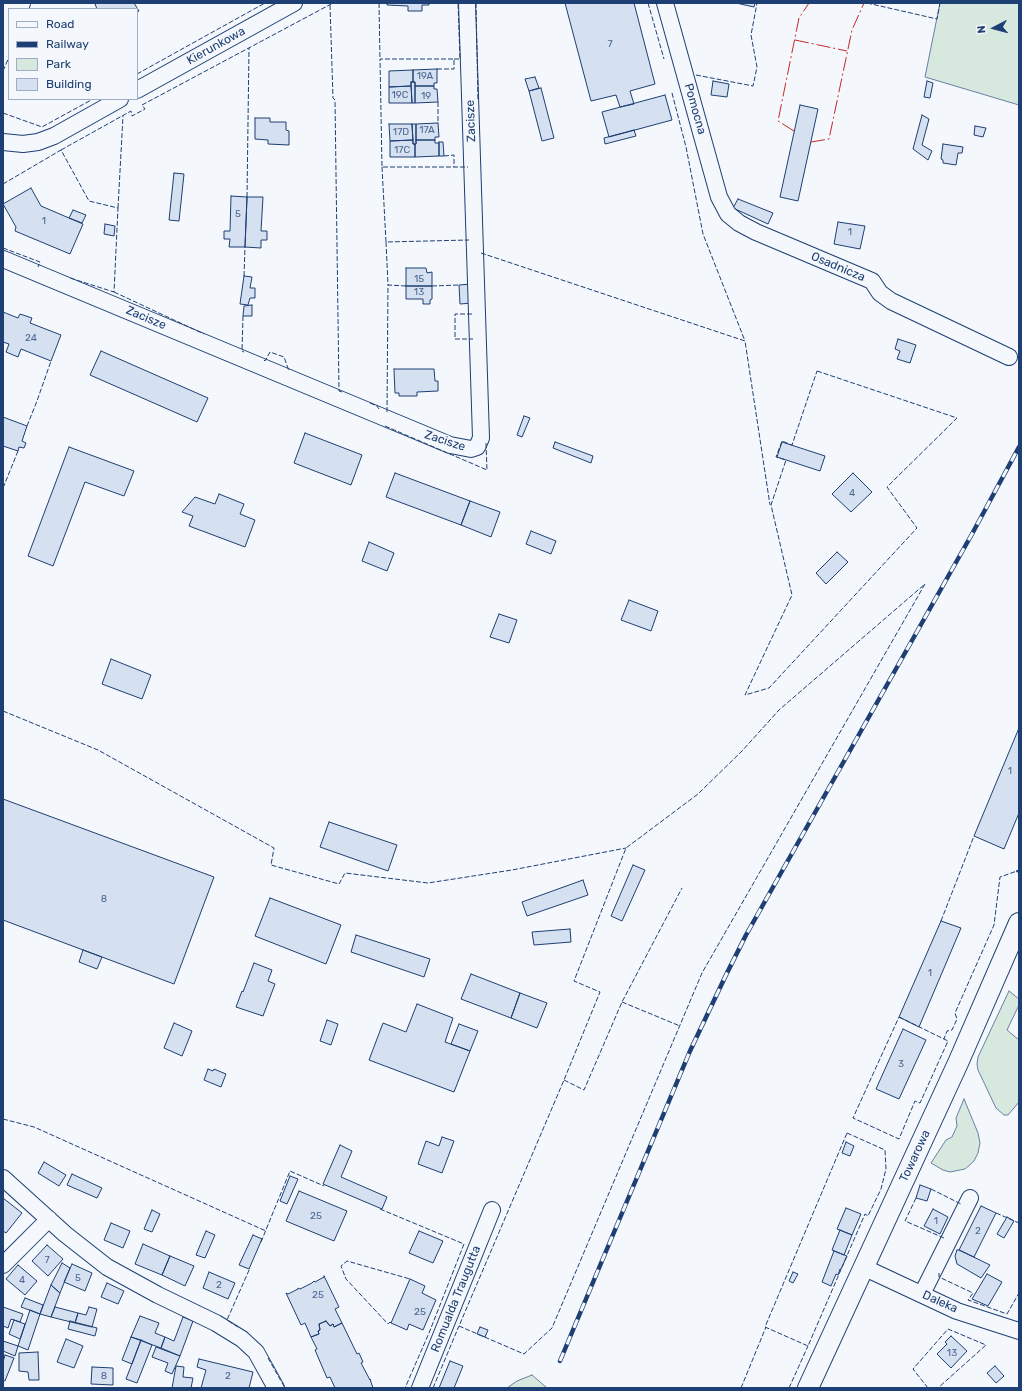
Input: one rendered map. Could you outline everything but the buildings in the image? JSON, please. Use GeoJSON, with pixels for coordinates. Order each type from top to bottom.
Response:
{"type":"FeatureCollection","features":[{"type":"Feature","properties":{"kind":"main road","name":"Towarowa"},"geometry":{"type":"LineString","coordinates":[[808,1388],[955,1070],[1019,923]]}},
{"type":"Feature","properties":{"kind":"street","name":"Kierunkowa"},"geometry":{"type":"LineString","coordinates":[[138,89],[294,3]]}},
{"type":"Feature","properties":{"kind":"street","name":"Zacisze"},"geometry":{"type":"LineString","coordinates":[[3,259],[450,445],[471,449],[477,447],[481,438],[467,3]]}},
{"type":"Feature","properties":{"kind":"street","name":"Pomocna"},"geometry":{"type":"LineString","coordinates":[[665,3],[719,197],[728,214]]}},
{"type":"Feature","properties":{"kind":"street"},"geometry":{"type":"LineString","coordinates":[[3,142],[23,144],[38,142],[54,136],[118,100]]}},
{"type":"Feature","properties":{"kind":"street","name":"Osadnicza"},"geometry":{"type":"LineString","coordinates":[[728,214],[739,223],[756,232],[872,281],[880,293],[891,301],[1009,357]]}},
{"type":"Feature","properties":{"kind":"street"},"geometry":{"type":"LineString","coordinates":[[3,1178],[65,1234],[107,1267],[216,1324],[248,1343],[256,1352],[276,1388]]}},
{"type":"Feature","properties":{"kind":"street"},"geometry":{"type":"LineString","coordinates":[[922,1294],[970,1198]]}},
{"type":"Feature","properties":{"kind":"street","name":"Romualda Traugutta"},"geometry":{"type":"LineString","coordinates":[[420,1388],[492,1210]]}},
{"type":"Feature","properties":{"kind":"street"},"geometry":{"type":"LineString","coordinates":[[3,1266],[49,1219]]}},
{"type":"Feature","properties":{"kind":"street","name":"Daleka"},"geometry":{"type":"LineString","coordinates":[[863,1267],[958,1311],[1019,1331]]}},
{"type":"Feature","properties":{"kind":"green space"},"geometry":{"type":"Polygon","coordinates":[[[940,3],[1019,3],[1019,105],[925,77],[940,3]]]}},
{"type":"Feature","properties":{"kind":"green space"},"geometry":{"type":"Polygon","coordinates":[[[1009,991],[1019,999],[1019,1005],[1007,1030],[1019,1040],[1019,1102],[1008,1115],[1004,1115],[996,1108],[978,1070],[977,1064],[978,1057],[1009,991]]]}},
{"type":"Feature","properties":{"kind":"green space"},"geometry":{"type":"Polygon","coordinates":[[[964,1099],[978,1133],[980,1143],[978,1153],[974,1161],[965,1169],[950,1172],[931,1163],[946,1140],[952,1137],[957,1126],[956,1118],[964,1099]]]}},
{"type":"Feature","properties":{"kind":"green space"},"geometry":{"type":"Polygon","coordinates":[[[532,1375],[547,1388],[507,1388],[517,1381],[532,1375]]]}},
{"type":"Feature","properties":{"kind":"railway"},"geometry":{"type":"LineString","coordinates":[[560,1361],[690,1051],[746,935],[972,534],[1019,447]]}},
{"type":"Feature","properties":{"kind":"fence"},"geometry":{"type":"LineString","coordinates":[[29,8],[31,3]]}},
{"type":"Feature","properties":{"kind":"fence"},"geometry":{"type":"LineString","coordinates":[[138,73],[265,3]]}},
{"type":"Feature","properties":{"kind":"fence"},"geometry":{"type":"LineString","coordinates":[[61,150],[131,111],[132,116],[145,109],[142,105],[333,3]]}},
{"type":"Feature","properties":{"kind":"fence"},"geometry":{"type":"LineString","coordinates":[[379,3],[380,59]]}},
{"type":"Feature","properties":{"kind":"fence"},"geometry":{"type":"LineString","coordinates":[[454,59],[460,59],[458,3]]}},
{"type":"Feature","properties":{"kind":"fence"},"geometry":{"type":"LineString","coordinates":[[476,3],[478,101]]}},
{"type":"Feature","properties":{"kind":"fence"},"geometry":{"type":"LineString","coordinates":[[648,3],[664,59]]}},
{"type":"Feature","properties":{"kind":"fence"},"geometry":{"type":"LineString","coordinates":[[696,75],[753,86],[757,67],[751,35],[757,3]]}},
{"type":"Feature","properties":{"kind":"fence"},"geometry":{"type":"LineString","coordinates":[[867,3],[937,19],[940,3]]}},
{"type":"Feature","properties":{"kind":"fence"},"geometry":{"type":"LineString","coordinates":[[330,5],[333,98],[335,100],[339,391],[342,392]]}},
{"type":"Feature","properties":{"kind":"fence"},"geometry":{"type":"LineString","coordinates":[[247,197],[249,48]]}},
{"type":"Feature","properties":{"kind":"fence"},"geometry":{"type":"LineString","coordinates":[[3,71],[8,59]]}},
{"type":"Feature","properties":{"kind":"fence"},"geometry":{"type":"LineString","coordinates":[[437,69],[454,69],[454,59],[380,59],[382,167],[468,167]]}},
{"type":"Feature","properties":{"kind":"fence"},"geometry":{"type":"LineString","coordinates":[[672,93],[686,147],[703,234],[745,341]]}},
{"type":"Feature","properties":{"kind":"fence"},"geometry":{"type":"LineString","coordinates":[[3,113],[42,127],[91,100]]}},
{"type":"Feature","properties":{"kind":"fence"},"geometry":{"type":"LineString","coordinates":[[438,102],[438,123]]}},
{"type":"Feature","properties":{"kind":"fence"},"geometry":{"type":"LineString","coordinates":[[118,208],[123,116]]}},
{"type":"Feature","properties":{"kind":"fence"},"geometry":{"type":"LineString","coordinates":[[3,184],[61,150],[89,201],[118,208],[114,292],[70,278]]}},
{"type":"Feature","properties":{"kind":"fence"},"geometry":{"type":"LineString","coordinates":[[444,156],[454,155],[454,167]]}},
{"type":"Feature","properties":{"kind":"fence"},"geometry":{"type":"LineString","coordinates":[[382,167],[386,242],[469,240]]}},
{"type":"Feature","properties":{"kind":"fence"},"geometry":{"type":"LineString","coordinates":[[386,242],[388,285],[406,286]]}},
{"type":"Feature","properties":{"kind":"fence"},"geometry":{"type":"LineString","coordinates":[[244,276],[245,247]]}},
{"type":"Feature","properties":{"kind":"fence"},"geometry":{"type":"LineString","coordinates":[[3,248],[40,262],[38,267]]}},
{"type":"Feature","properties":{"kind":"fence"},"geometry":{"type":"LineString","coordinates":[[481,253],[745,341],[770,505]]}},
{"type":"Feature","properties":{"kind":"fence"},"geometry":{"type":"LineString","coordinates":[[387,412],[388,285]]}},
{"type":"Feature","properties":{"kind":"fence"},"geometry":{"type":"LineString","coordinates":[[432,286],[459,285]]}},
{"type":"Feature","properties":{"kind":"fence"},"geometry":{"type":"LineString","coordinates":[[114,292],[204,334]]}},
{"type":"Feature","properties":{"kind":"fence"},"geometry":{"type":"LineString","coordinates":[[472,314],[455,314],[455,339],[473,339]]}},
{"type":"Feature","properties":{"kind":"fence"},"geometry":{"type":"LineString","coordinates":[[243,316],[242,351],[244,352]]}},
{"type":"Feature","properties":{"kind":"fence"},"geometry":{"type":"LineString","coordinates":[[264,360],[265,361],[270,352],[284,357],[289,371]]}},
{"type":"Feature","properties":{"kind":"fence"},"geometry":{"type":"LineString","coordinates":[[27,426],[51,361]]}},
{"type":"Feature","properties":{"kind":"fence"},"geometry":{"type":"LineString","coordinates":[[817,371],[957,418],[887,487],[917,528],[769,688],[745,695],[792,595],[771,505],[786,460],[776,457],[782,441],[792,445],[817,371]]}},
{"type":"Feature","properties":{"kind":"fence"},"geometry":{"type":"LineString","coordinates":[[370,403],[377,406],[379,409]]}},
{"type":"Feature","properties":{"kind":"fence"},"geometry":{"type":"LineString","coordinates":[[385,426],[487,470],[486,443]]}},
{"type":"Feature","properties":{"kind":"fence"},"geometry":{"type":"LineString","coordinates":[[3,488],[18,451]]}},
{"type":"Feature","properties":{"kind":"fence"},"geometry":{"type":"LineString","coordinates":[[925,584],[702,973],[552,1328],[524,1354],[459,1326],[600,992],[574,981],[626,848],[698,794],[742,751],[779,710],[925,584]]}},
{"type":"Feature","properties":{"kind":"fence"},"geometry":{"type":"LineString","coordinates":[[3,711],[98,750],[274,848],[271,865],[339,884],[345,873],[428,883],[512,870],[626,848]]}},
{"type":"Feature","properties":{"kind":"fence"},"geometry":{"type":"LineString","coordinates":[[941,921],[974,836]]}},
{"type":"Feature","properties":{"kind":"fence"},"geometry":{"type":"LineString","coordinates":[[943,1038],[944,1039],[947,1031],[952,1030],[957,1019],[955,1013],[994,925],[1000,877],[1017,871]]}},
{"type":"Feature","properties":{"kind":"fence"},"geometry":{"type":"LineString","coordinates":[[564,1080],[584,1090],[622,1002],[682,888]]}},
{"type":"Feature","properties":{"kind":"fence"},"geometry":{"type":"LineString","coordinates":[[622,1002],[680,1026]]}},
{"type":"Feature","properties":{"kind":"fence"},"geometry":{"type":"LineString","coordinates":[[899,1017],[948,1041],[920,1103],[915,1101],[899,1139],[853,1118],[899,1017]]}},
{"type":"Feature","properties":{"kind":"fence"},"geometry":{"type":"LineString","coordinates":[[3,1119],[34,1127],[266,1231]]}},
{"type":"Feature","properties":{"kind":"fence"},"geometry":{"type":"LineString","coordinates":[[847,1133],[885,1150],[886,1169],[881,1189],[868,1216],[865,1214],[808,1346],[765,1327],[847,1133]]}},
{"type":"Feature","properties":{"kind":"fence"},"geometry":{"type":"LineString","coordinates":[[261,1242],[290,1171],[324,1186]]}},
{"type":"Feature","properties":{"kind":"fence"},"geometry":{"type":"LineString","coordinates":[[931,1189],[961,1204]]}},
{"type":"Feature","properties":{"kind":"fence"},"geometry":{"type":"LineString","coordinates":[[916,1198],[905,1221],[944,1238]]}},
{"type":"Feature","properties":{"kind":"fence"},"geometry":{"type":"LineString","coordinates":[[380,1209],[464,1244],[429,1333],[405,1388]]}},
{"type":"Feature","properties":{"kind":"fence"},"geometry":{"type":"LineString","coordinates":[[996,1213],[1019,1223]]}},
{"type":"Feature","properties":{"kind":"fence"},"geometry":{"type":"LineString","coordinates":[[391,1323],[390,1322],[388,1324],[346,1279],[341,1266],[347,1261],[410,1279]]}},
{"type":"Feature","properties":{"kind":"fence"},"geometry":{"type":"LineString","coordinates":[[238,1327],[227,1320],[250,1268]]}},
{"type":"Feature","properties":{"kind":"fence"},"geometry":{"type":"LineString","coordinates":[[939,1273],[939,1277],[973,1293],[968,1300],[1007,1314],[1019,1293]]}},
{"type":"Feature","properties":{"kind":"fence"},"geometry":{"type":"LineString","coordinates":[[433,1388],[459,1326]]}},
{"type":"Feature","properties":{"kind":"fence"},"geometry":{"type":"LineString","coordinates":[[741,1388],[766,1327]]}},
{"type":"Feature","properties":{"kind":"fence"},"geometry":{"type":"LineString","coordinates":[[928,1388],[913,1369],[948,1329],[986,1345],[938,1388]]}},
{"type":"Feature","properties":{"kind":"fence"},"geometry":{"type":"LineString","coordinates":[[789,1388],[808,1346]]}},
{"type":"Feature","properties":{"kind":"fence"},"geometry":{"type":"LineString","coordinates":[[268,1358],[285,1388]]}},
{"type":"Feature","properties":{"kind":"power"},"geometry":{"type":"LineString","coordinates":[[794,131],[778,121],[799,18],[809,3]]}},
{"type":"Feature","properties":{"kind":"power"},"geometry":{"type":"LineString","coordinates":[[811,142],[829,139],[852,30],[864,3]]}},
{"type":"Feature","properties":{"kind":"power"},"geometry":{"type":"LineString","coordinates":[[795,40],[847,51]]}}]}
